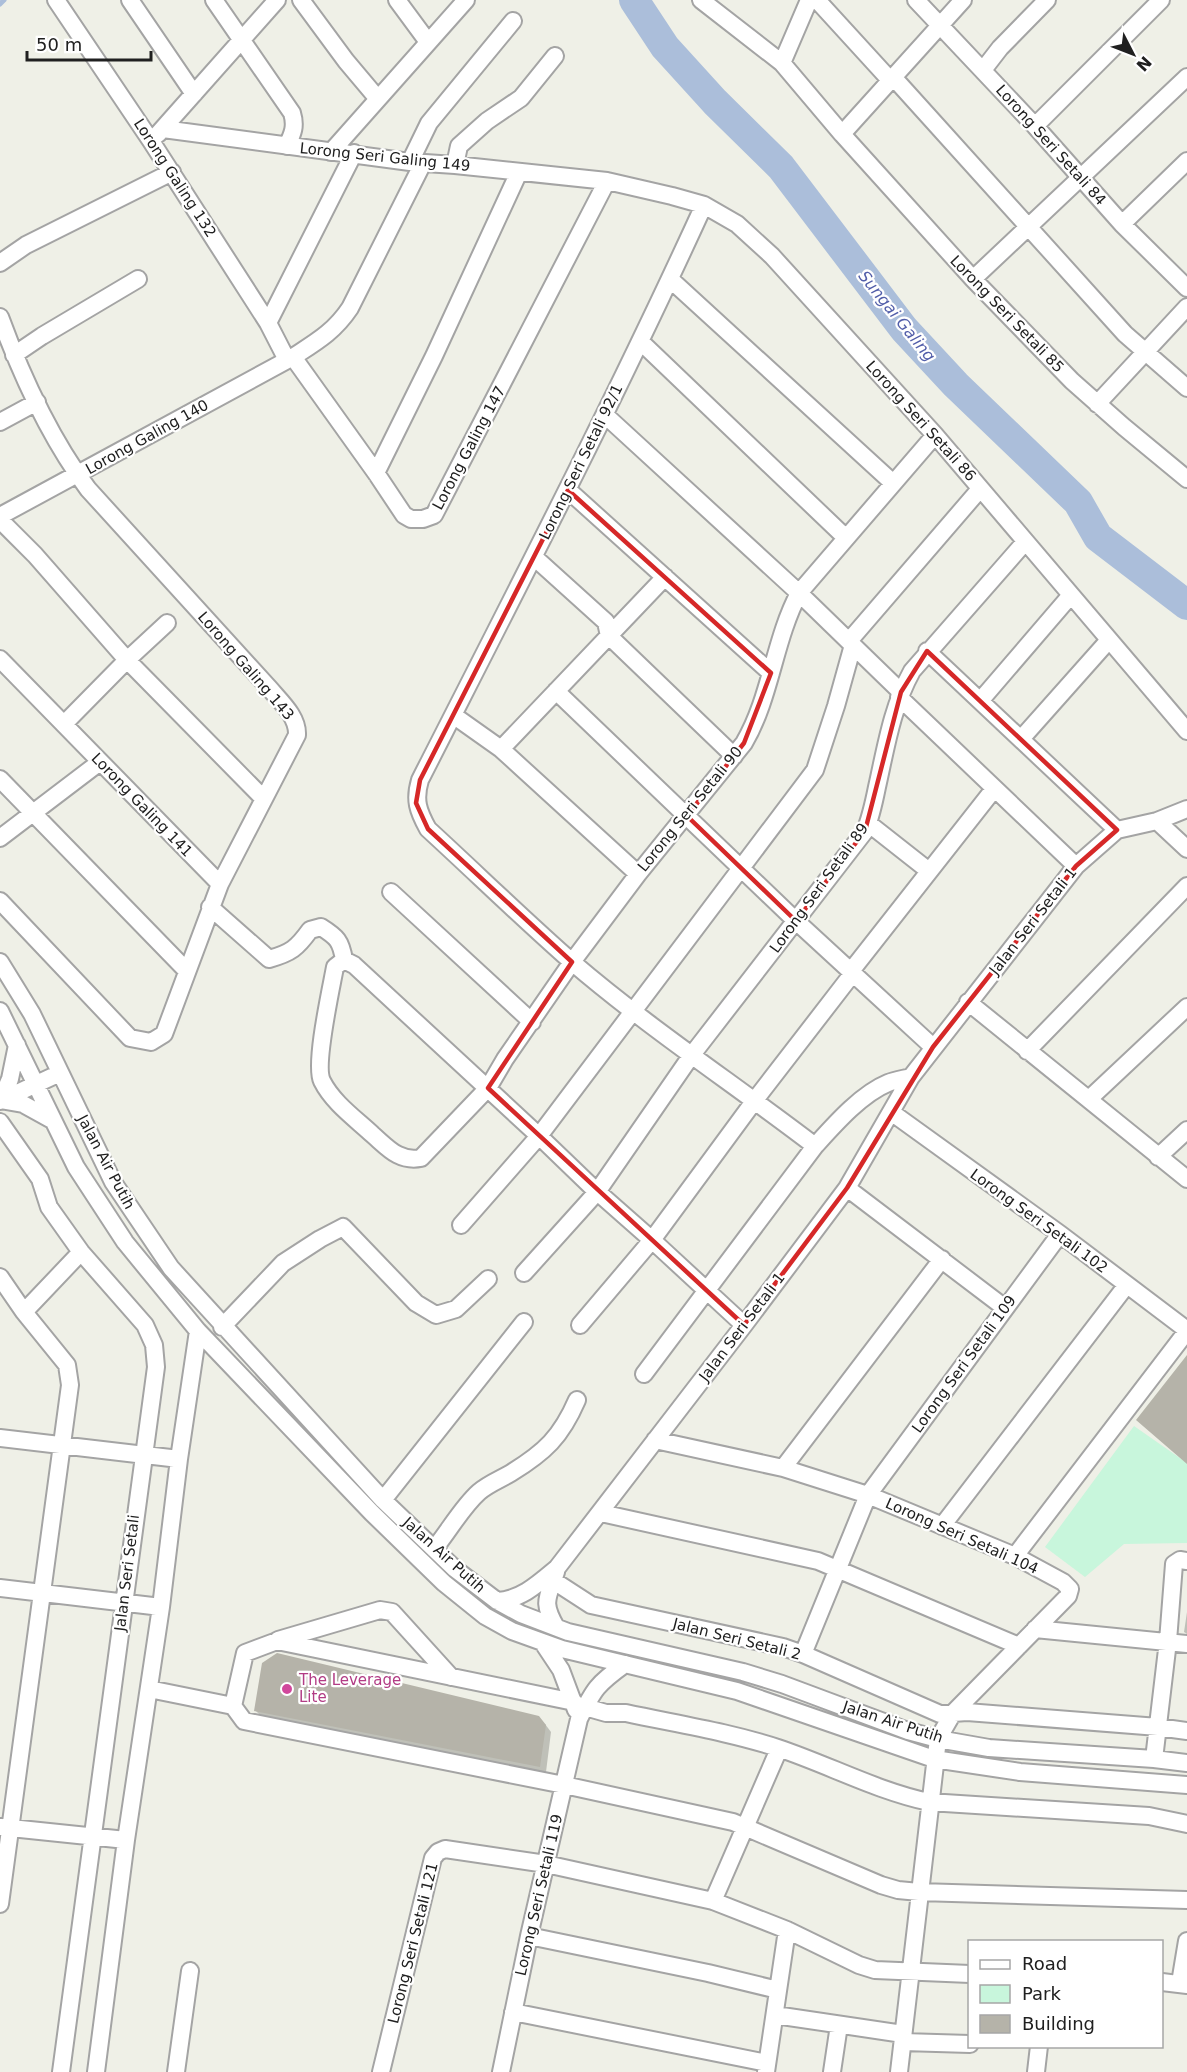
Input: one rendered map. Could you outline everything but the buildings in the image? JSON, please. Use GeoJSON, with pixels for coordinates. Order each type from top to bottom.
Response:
{"type":"FeatureCollection","features":[{"type":"Feature","properties":{"kind":"street","name":"Lorong Galing 132"},"geometry":{"type":"LineString","coordinates":[[56,0],[157,135],[172,172],[290,359]]}},
{"type":"Feature","properties":{"kind":"street"},"geometry":{"type":"LineString","coordinates":[[130,0],[194,94]]}},
{"type":"Feature","properties":{"kind":"street"},"geometry":{"type":"LineString","coordinates":[[214,0],[292,113],[295,123],[294,130],[287,146]]}},
{"type":"Feature","properties":{"kind":"street"},"geometry":{"type":"LineString","coordinates":[[157,135],[278,0]]}},
{"type":"Feature","properties":{"kind":"street"},"geometry":{"type":"LineString","coordinates":[[301,0],[346,61],[378,99]]}},
{"type":"Feature","properties":{"kind":"street"},"geometry":{"type":"LineString","coordinates":[[397,0],[428,42]]}},
{"type":"Feature","properties":{"kind":"street"},"geometry":{"type":"LineString","coordinates":[[331,152],[466,0]]}},
{"type":"Feature","properties":{"kind":"street","name":"Lorong Seri Setali 85"},"geometry":{"type":"LineString","coordinates":[[701,0],[782,63],[842,134],[973,279],[1097,404],[1187,479]]}},
{"type":"Feature","properties":{"kind":"street"},"geometry":{"type":"LineString","coordinates":[[782,63],[809,0]]}},
{"type":"Feature","properties":{"kind":"street"},"geometry":{"type":"LineString","coordinates":[[817,0],[1125,334],[1187,388]]}},
{"type":"Feature","properties":{"kind":"street","name":"Lorong Seri Setali 84"},"geometry":{"type":"LineString","coordinates":[[916,0],[1035,126],[1122,224],[1187,288]]}},
{"type":"Feature","properties":{"kind":"street"},"geometry":{"type":"LineString","coordinates":[[842,134],[963,0]]}},
{"type":"Feature","properties":{"kind":"street"},"geometry":{"type":"LineString","coordinates":[[983,70],[1000,48],[1047,0]]}},
{"type":"Feature","properties":{"kind":"street"},"geometry":{"type":"LineString","coordinates":[[1035,126],[1161,0]]}},
{"type":"Feature","properties":{"kind":"street","name":"Lorong Galing 140"},"geometry":{"type":"LineString","coordinates":[[0,518],[290,359],[331,332],[340,323],[355,298],[417,163],[429,123],[513,21]]}},
{"type":"Feature","properties":{"kind":"street"},"geometry":{"type":"LineString","coordinates":[[455,165],[459,147],[487,121],[520,98],[555,56]]}},
{"type":"Feature","properties":{"kind":"street"},"geometry":{"type":"LineString","coordinates":[[973,279],[1187,77]]}},
{"type":"Feature","properties":{"kind":"street","name":"Lorong Seri Galing 149"},"geometry":{"type":"LineString","coordinates":[[157,135],[287,146],[417,163],[607,181]]}},
{"type":"Feature","properties":{"kind":"street"},"geometry":{"type":"LineString","coordinates":[[268,323],[354,153]]}},
{"type":"Feature","properties":{"kind":"street"},"geometry":{"type":"LineString","coordinates":[[1122,224],[1187,161]]}},
{"type":"Feature","properties":{"kind":"street"},"geometry":{"type":"LineString","coordinates":[[0,263],[26,246],[172,172]]}},
{"type":"Feature","properties":{"kind":"street"},"geometry":{"type":"LineString","coordinates":[[376,473],[434,356],[519,172]]}},
{"type":"Feature","properties":{"kind":"street","name":"Lorong Galing 147"},"geometry":{"type":"LineString","coordinates":[[290,359],[404,514],[411,519],[423,519],[434,515],[607,181]]}},
{"type":"Feature","properties":{"kind":"street","name":"Lorong Seri Setali 86"},"geometry":{"type":"LineString","coordinates":[[607,181],[704,205],[751,235],[935,435],[1187,731]]}},
{"type":"Feature","properties":{"kind":"street","name":"Lorong Seri Setali 92/1"},"geometry":{"type":"LineString","coordinates":[[704,205],[641,342],[568,490],[420,780],[416,792],[416,803],[419,814],[428,829],[572,962],[691,1056],[755,1100],[815,1146]]}},
{"type":"Feature","properties":{"kind":"street"},"geometry":{"type":"LineString","coordinates":[[14,355],[138,279]]}},
{"type":"Feature","properties":{"kind":"street"},"geometry":{"type":"LineString","coordinates":[[670,279],[893,483]]}},
{"type":"Feature","properties":{"kind":"street"},"geometry":{"type":"LineString","coordinates":[[1097,404],[1187,307]]}},
{"type":"Feature","properties":{"kind":"street","name":"Lorong Galing 143"},"geometry":{"type":"LineString","coordinates":[[0,317],[14,355],[77,475],[98,501],[270,689],[294,719],[297,735],[220,884]]}},
{"type":"Feature","properties":{"kind":"street"},"geometry":{"type":"LineString","coordinates":[[641,342],[846,537]]}},
{"type":"Feature","properties":{"kind":"street"},"geometry":{"type":"LineString","coordinates":[[0,422],[37,402]]}},
{"type":"Feature","properties":{"kind":"street"},"geometry":{"type":"LineString","coordinates":[[605,415],[851,643],[994,789],[1076,866]]}},
{"type":"Feature","properties":{"kind":"street","name":"Lorong Seri Setali 90"},"geometry":{"type":"LineString","coordinates":[[344,960],[335,967],[319,1064],[322,1081],[332,1097],[393,1153],[411,1160],[420,1158],[488,1088],[505,1059],[572,962],[638,874],[734,756],[749,733],[798,593],[935,435]]}},
{"type":"Feature","properties":{"kind":"street"},"geometry":{"type":"LineString","coordinates":[[461,1225],[539,1136],[815,770],[836,706],[851,643],[980,489]]}},
{"type":"Feature","properties":{"kind":"street"},"geometry":{"type":"LineString","coordinates":[[568,490],[771,673]]}},
{"type":"Feature","properties":{"kind":"street"},"geometry":{"type":"LineString","coordinates":[[0,518],[127,660],[264,800]]}},
{"type":"Feature","properties":{"kind":"street","name":"Lorong Seri Setali 89"},"geometry":{"type":"LineString","coordinates":[[524,1273],[597,1192],[691,1056],[865,831],[900,694],[912,671],[927,651],[1026,542]]}},
{"type":"Feature","properties":{"kind":"street"},"geometry":{"type":"LineString","coordinates":[[534,557],[606,622],[609,636],[734,756]]}},
{"type":"Feature","properties":{"kind":"street"},"geometry":{"type":"LineString","coordinates":[[501,749],[665,577]]}},
{"type":"Feature","properties":{"kind":"street"},"geometry":{"type":"LineString","coordinates":[[980,701],[1071,595]]}},
{"type":"Feature","properties":{"kind":"street"},"geometry":{"type":"LineString","coordinates":[[64,724],[167,622]]}},
{"type":"Feature","properties":{"kind":"street"},"geometry":{"type":"LineString","coordinates":[[1021,739],[1109,640]]}},
{"type":"Feature","properties":{"kind":"street"},"geometry":{"type":"LineString","coordinates":[[927,651],[1117,830]]}},
{"type":"Feature","properties":{"kind":"street","name":"Lorong Galing 141"},"geometry":{"type":"LineString","coordinates":[[0,659],[220,884]]}},
{"type":"Feature","properties":{"kind":"street"},"geometry":{"type":"LineString","coordinates":[[556,691],[796,921],[933,1047]]}},
{"type":"Feature","properties":{"kind":"street"},"geometry":{"type":"LineString","coordinates":[[453,716],[501,749],[638,874]]}},
{"type":"Feature","properties":{"kind":"street"},"geometry":{"type":"LineString","coordinates":[[0,838],[100,762]]}},
{"type":"Feature","properties":{"kind":"street"},"geometry":{"type":"LineString","coordinates":[[0,779],[186,970]]}},
{"type":"Feature","properties":{"kind":"street"},"geometry":{"type":"LineString","coordinates":[[580,1325],[652,1239],[852,972],[994,789]]}},
{"type":"Feature","properties":{"kind":"street","name":"Jalan Seri Setali 1"},"geometry":{"type":"LineString","coordinates":[[556,1627],[547,1611],[546,1603],[556,1575],[600,1513],[847,1188],[911,1077],[933,1047],[1076,866],[1117,830],[1187,809]]}},
{"type":"Feature","properties":{"kind":"street"},"geometry":{"type":"LineString","coordinates":[[1156,820],[1187,849]]}},
{"type":"Feature","properties":{"kind":"street"},"geometry":{"type":"LineString","coordinates":[[868,823],[929,871]]}},
{"type":"Feature","properties":{"kind":"street"},"geometry":{"type":"LineString","coordinates":[[0,901],[130,1038],[151,1042],[164,1034],[220,884]]}},
{"type":"Feature","properties":{"kind":"street"},"geometry":{"type":"LineString","coordinates":[[1027,1051],[1187,886]]}},
{"type":"Feature","properties":{"kind":"street"},"geometry":{"type":"LineString","coordinates":[[391,892],[532,1022]]}},
{"type":"Feature","properties":{"kind":"street"},"geometry":{"type":"LineString","coordinates":[[210,907],[269,959],[286,955],[298,947],[310,930],[321,927],[335,936],[342,945],[344,960],[354,964],[597,1192],[652,1239],[744,1325]]}},
{"type":"Feature","properties":{"kind":"street","name":"Jalan Air Putih"},"geometry":{"type":"LineString","coordinates":[[0,962],[32,1014],[113,1182],[137,1221],[171,1268],[222,1327],[383,1500],[475,1586],[497,1601],[521,1614],[568,1632],[743,1672],[782,1684],[908,1731],[989,1748],[1187,1763]]}},
{"type":"Feature","properties":{"kind":"street"},"geometry":{"type":"LineString","coordinates":[[968,1002],[1187,1179]]}},
{"type":"Feature","properties":{"kind":"street"},"geometry":{"type":"LineString","coordinates":[[1089,1099],[1187,1007]]}},
{"type":"Feature","properties":{"kind":"street","name":"Jalan Air Putih"},"geometry":{"type":"LineString","coordinates":[[0,1011],[76,1167],[124,1242],[198,1331],[372,1513],[444,1583],[485,1616],[512,1631],[543,1643],[737,1691],[934,1759],[1020,1772],[1187,1785]]}},
{"type":"Feature","properties":{"kind":"street"},"geometry":{"type":"LineString","coordinates":[[0,1101],[10,1079],[17,1045]]}},
{"type":"Feature","properties":{"kind":"street"},"geometry":{"type":"LineString","coordinates":[[0,1101],[60,1073]]}},
{"type":"Feature","properties":{"kind":"street"},"geometry":{"type":"LineString","coordinates":[[644,1374],[815,1146],[833,1126],[869,1094],[887,1083],[911,1077]]}},
{"type":"Feature","properties":{"kind":"street"},"geometry":{"type":"LineString","coordinates":[[0,1101],[22,1104],[54,1121]]}},
{"type":"Feature","properties":{"kind":"street","name":"Lorong Seri Setali 102"},"geometry":{"type":"LineString","coordinates":[[891,1112],[1060,1234],[1187,1331]]}},
{"type":"Feature","properties":{"kind":"street","name":"Jalan Seri Setali"},"geometry":{"type":"LineString","coordinates":[[0,1122],[40,1179],[49,1208],[81,1252],[145,1325],[154,1345],[156,1367],[61,2072]]}},
{"type":"Feature","properties":{"kind":"street"},"geometry":{"type":"LineString","coordinates":[[1158,1157],[1187,1130]]}},
{"type":"Feature","properties":{"kind":"street"},"geometry":{"type":"LineString","coordinates":[[847,1188],[1005,1308]]}},
{"type":"Feature","properties":{"kind":"street"},"geometry":{"type":"LineString","coordinates":[[222,1327],[284,1263],[343,1227],[416,1303],[436,1315],[456,1309],[488,1279]]}},
{"type":"Feature","properties":{"kind":"street","name":"Lorong Seri Setali 109"},"geometry":{"type":"LineString","coordinates":[[803,1654],[868,1495],[1060,1234]]}},
{"type":"Feature","properties":{"kind":"street"},"geometry":{"type":"LineString","coordinates":[[24,1312],[81,1252]]}},
{"type":"Feature","properties":{"kind":"street"},"geometry":{"type":"LineString","coordinates":[[783,1468],[942,1259]]}},
{"type":"Feature","properties":{"kind":"street"},"geometry":{"type":"LineString","coordinates":[[0,1276],[24,1312],[66,1365],[70,1385],[5,1828],[0,1904]]}},
{"type":"Feature","properties":{"kind":"street"},"geometry":{"type":"LineString","coordinates":[[942,1526],[1126,1286]]}},
{"type":"Feature","properties":{"kind":"street"},"geometry":{"type":"LineString","coordinates":[[383,1500],[524,1322]]}},
{"type":"Feature","properties":{"kind":"street"},"geometry":{"type":"LineString","coordinates":[[96,2072],[126,1840],[161,1607],[179,1459],[198,1331]]}},
{"type":"Feature","properties":{"kind":"street"},"geometry":{"type":"LineString","coordinates":[[1015,1556],[1187,1331]]}},
{"type":"Feature","properties":{"kind":"street"},"geometry":{"type":"LineString","coordinates":[[434,1549],[459,1514],[480,1491],[528,1462],[556,1439],[569,1419],[577,1400]]}},
{"type":"Feature","properties":{"kind":"street"},"geometry":{"type":"LineString","coordinates":[[0,1438],[179,1459]]}},
{"type":"Feature","properties":{"kind":"street","name":"Lorong Seri Setali 104"},"geometry":{"type":"LineString","coordinates":[[655,1440],[783,1468],[868,1495],[1015,1556],[1063,1582],[1070,1589],[1068,1596],[953,1713],[938,1738]]}},
{"type":"Feature","properties":{"kind":"street"},"geometry":{"type":"LineString","coordinates":[[600,1513],[804,1557],[1019,1646]]}},
{"type":"Feature","properties":{"kind":"street"},"geometry":{"type":"LineString","coordinates":[[1154,1759],[1168,1641],[1174,1564],[1180,1560],[1187,1561]]}},
{"type":"Feature","properties":{"kind":"street","name":"Jalan Seri Setali 1"},"geometry":{"type":"LineString","coordinates":[[497,1601],[518,1597],[556,1575]]}},
{"type":"Feature","properties":{"kind":"street","name":"Jalan Seri Setali 2"},"geometry":{"type":"LineString","coordinates":[[556,1575],[591,1605],[783,1647],[940,1714],[967,1712],[1187,1731]]}},
{"type":"Feature","properties":{"kind":"street"},"geometry":{"type":"LineString","coordinates":[[0,1588],[161,1607]]}},
{"type":"Feature","properties":{"kind":"street"},"geometry":{"type":"LineString","coordinates":[[233,1706],[245,1653],[380,1610],[392,1612],[451,1677]]}},
{"type":"Feature","properties":{"kind":"street"},"geometry":{"type":"LineString","coordinates":[[1035,1629],[1187,1644]]}},
{"type":"Feature","properties":{"kind":"street"},"geometry":{"type":"LineString","coordinates":[[277,1641],[451,1677],[579,1709],[626,1713],[741,1738],[779,1749],[900,1796],[929,1802],[1149,1816],[1187,1824]]}},
{"type":"Feature","properties":{"kind":"street"},"geometry":{"type":"LineString","coordinates":[[543,1643],[561,1670],[579,1709]]}},
{"type":"Feature","properties":{"kind":"street","name":"Lorong Seri Setali 119"},"geometry":{"type":"LineString","coordinates":[[501,2072],[579,1709],[600,1683],[626,1664]]}},
{"type":"Feature","properties":{"kind":"street"},"geometry":{"type":"LineString","coordinates":[[148,1689],[233,1706],[244,1721],[564,1785],[745,1826],[881,1885],[898,1890],[1187,1900]]}},
{"type":"Feature","properties":{"kind":"street"},"geometry":{"type":"LineString","coordinates":[[899,2072],[938,1738]]}},
{"type":"Feature","properties":{"kind":"street"},"geometry":{"type":"LineString","coordinates":[[713,1901],[779,1749]]}},
{"type":"Feature","properties":{"kind":"street"},"geometry":{"type":"LineString","coordinates":[[5,1828],[126,1840]]}},
{"type":"Feature","properties":{"kind":"street","name":"Lorong Seri Setali 121"},"geometry":{"type":"LineString","coordinates":[[381,2072],[433,1858],[445,1849],[546,1864],[713,1901],[787,1930],[859,1965],[875,1970],[968,1974]]}},
{"type":"Feature","properties":{"kind":"street"},"geometry":{"type":"LineString","coordinates":[[513,2012],[767,2068],[787,1930]]}},
{"type":"Feature","properties":{"kind":"street"},"geometry":{"type":"LineString","coordinates":[[530,1936],[778,1990]]}},
{"type":"Feature","properties":{"kind":"street"},"geometry":{"type":"LineString","coordinates":[[1163,1982],[1184,1984],[1187,1941]]}},
{"type":"Feature","properties":{"kind":"street"},"geometry":{"type":"LineString","coordinates":[[176,2072],[190,1971]]}},
{"type":"Feature","properties":{"kind":"street"},"geometry":{"type":"LineString","coordinates":[[775,2015],[903,2038],[968,2044]]}},
{"type":"Feature","properties":{"kind":"street"},"geometry":{"type":"LineString","coordinates":[[832,2072],[839,2025]]}},
{"type":"Feature","properties":{"kind":"street"},"geometry":{"type":"LineString","coordinates":[[1036,2072],[1038,2048]]}},
{"type":"Feature","properties":{"kind":"highlighted area"},"geometry":{"type":"Polygon","coordinates":[[[568,490],[771,673],[744,743],[687,816],[796,921],[865,831],[901,692],[927,651],[1117,830],[1076,866],[933,1047],[847,1188],[744,1325],[488,1088],[572,962],[428,829],[416,803],[420,780],[568,490]]]}},
{"type":"Feature","properties":{"kind":"green space"},"geometry":{"type":"Polygon","coordinates":[[[1134,1426],[1187,1463],[1187,1543],[1124,1544],[1085,1577],[1045,1547],[1134,1426]]]}},
{"type":"Feature","properties":{"kind":"waterway"},"geometry":{"type":"LineString","coordinates":[[0,4],[4,0]]}},
{"type":"Feature","properties":{"kind":"waterway","name":"Sungai Galing"},"geometry":{"type":"LineString","coordinates":[[634,0],[665,47],[715,102],[781,167],[904,329],[956,385],[1078,502],[1098,537],[1187,605]]}},
{"type":"Feature","properties":{"kind":"place","name":"The Leverage Lite"},"geometry":{"type":"Point","coordinates":[287,1689]}}]}
